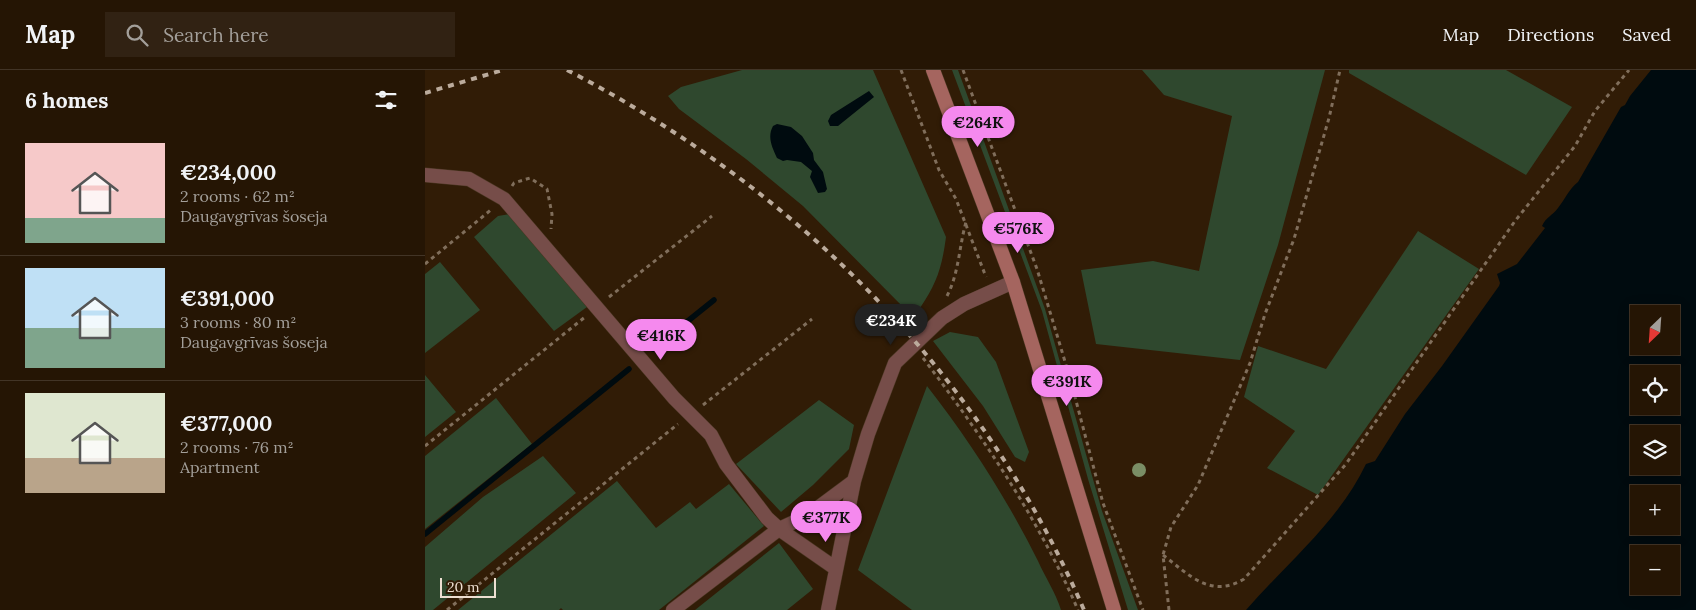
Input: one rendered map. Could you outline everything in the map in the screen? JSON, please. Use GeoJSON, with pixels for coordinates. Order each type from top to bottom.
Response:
{"type":"FeatureCollection","features":[{"type":"Feature","properties":{"kind":"main road"},"geometry":{"type":"LineString","coordinates":[[933,70],[1013,282],[1114,610]]}},
{"type":"Feature","properties":{"kind":"street"},"geometry":{"type":"LineString","coordinates":[[425,175],[469,179],[504,199],[674,398],[711,435],[726,464],[779,529],[835,568]]}},
{"type":"Feature","properties":{"kind":"street"},"geometry":{"type":"LineString","coordinates":[[829,610],[835,568],[854,481],[868,434],[895,363],[942,318],[1013,282]]}},
{"type":"Feature","properties":{"kind":"street"},"geometry":{"type":"LineString","coordinates":[[673,610],[779,529],[807,516],[854,481]]}},
{"type":"Feature","properties":{"kind":"path"},"geometry":{"type":"LineString","coordinates":[[901,70],[939,170],[966,222],[991,292]]}},
{"type":"Feature","properties":{"kind":"path"},"geometry":{"type":"LineString","coordinates":[[963,70],[1037,269],[1070,378],[1103,504],[1143,610]]}},
{"type":"Feature","properties":{"kind":"path"},"geometry":{"type":"LineString","coordinates":[[1169,610],[1163,555],[1171,527],[1198,485],[1250,363],[1265,314],[1294,239],[1341,70]]}},
{"type":"Feature","properties":{"kind":"path"},"geometry":{"type":"LineString","coordinates":[[1163,555],[1182,570],[1215,587],[1226,588],[1243,579],[1346,464],[1515,221],[1575,146],[1595,111],[1629,70]]}},
{"type":"Feature","properties":{"kind":"path"},"geometry":{"type":"LineString","coordinates":[[425,264],[504,199],[514,183],[530,178],[547,189],[552,214],[548,250]]}},
{"type":"Feature","properties":{"kind":"path"},"geometry":{"type":"LineString","coordinates":[[425,446],[713,216]]}},
{"type":"Feature","properties":{"kind":"path"},"geometry":{"type":"LineString","coordinates":[[942,318],[942,305],[956,271],[959,247],[966,222]]}},
{"type":"Feature","properties":{"kind":"path"},"geometry":{"type":"LineString","coordinates":[[447,610],[812,319]]}},
{"type":"Feature","properties":{"kind":"path"},"geometry":{"type":"LineString","coordinates":[[913,345],[1003,468],[1024,504],[1078,610]]}},
{"type":"Feature","properties":{"kind":"green space"},"geometry":{"type":"Polygon","coordinates":[[[742,70],[873,70],[946,237],[938,274],[931,291],[920,308],[907,311],[803,206],[746,159],[679,109],[668,96],[681,87],[742,70]]]}},
{"type":"Feature","properties":{"kind":"green space"},"geometry":{"type":"Polygon","coordinates":[[[952,70],[958,70],[1045,309],[1102,511],[1138,610],[1128,610],[1088,479],[1042,311],[952,70]]]}},
{"type":"Feature","properties":{"kind":"green space"},"geometry":{"type":"Polygon","coordinates":[[[1142,70],[1325,70],[1278,245],[1240,360],[1096,344],[1081,270],[1153,261],[1199,271],[1232,116],[1164,95],[1142,70]]]}},
{"type":"Feature","properties":{"kind":"green space"},"geometry":{"type":"Polygon","coordinates":[[[1349,70],[1506,70],[1572,107],[1526,175],[1349,73],[1349,70]]]}},
{"type":"Feature","properties":{"kind":"green space"},"geometry":{"type":"Polygon","coordinates":[[[510,214],[587,307],[554,331],[474,237],[498,216],[510,214]]]}},
{"type":"Feature","properties":{"kind":"green space"},"geometry":{"type":"Polygon","coordinates":[[[1418,231],[1479,269],[1318,495],[1267,468],[1295,431],[1244,397],[1258,346],[1326,369],[1418,231]]]}},
{"type":"Feature","properties":{"kind":"green space"},"geometry":{"type":"Polygon","coordinates":[[[440,262],[480,310],[425,353],[425,274],[440,262]]]}},
{"type":"Feature","properties":{"kind":"green space"},"geometry":{"type":"Polygon","coordinates":[[[950,332],[978,337],[996,362],[1029,452],[1025,462],[1015,457],[983,406],[933,341],[950,332]]]}},
{"type":"Feature","properties":{"kind":"green space"},"geometry":{"type":"Polygon","coordinates":[[[425,375],[456,412],[425,437],[425,375]]]}},
{"type":"Feature","properties":{"kind":"green space"},"geometry":{"type":"Polygon","coordinates":[[[927,386],[973,449],[1001,493],[1038,561],[1061,610],[912,610],[858,570],[927,386]]]}},
{"type":"Feature","properties":{"kind":"green space"},"geometry":{"type":"Polygon","coordinates":[[[496,398],[532,444],[425,529],[425,456],[496,398]]]}},
{"type":"Feature","properties":{"kind":"green space"},"geometry":{"type":"Polygon","coordinates":[[[819,400],[854,425],[849,449],[813,485],[781,512],[736,464],[819,400]]]}},
{"type":"Feature","properties":{"kind":"green space"},"geometry":{"type":"Polygon","coordinates":[[[543,456],[576,493],[433,610],[425,610],[425,547],[483,497],[543,456]]]}},
{"type":"Feature","properties":{"kind":"green space"},"geometry":{"type":"Polygon","coordinates":[[[617,481],[656,528],[690,502],[696,509],[729,484],[764,526],[659,610],[563,610],[561,608],[559,610],[458,610],[617,481]]]}},
{"type":"Feature","properties":{"kind":"green space"},"geometry":{"type":"Polygon","coordinates":[[[779,543],[813,589],[787,610],[695,610],[779,543]]]}},
{"type":"Feature","properties":{"kind":"shaded area"},"geometry":{"type":"Polygon","coordinates":[[[1651,70],[1696,70],[1696,610],[1246,610],[1327,523],[1355,485],[1366,464],[1375,461],[1405,414],[1499,286],[1497,274],[1517,264],[1545,228],[1542,226],[1547,218],[1556,211],[1578,182],[1621,107],[1625,105],[1651,70]]]}},
{"type":"Feature","properties":{"kind":"shaded area"},"geometry":{"type":"Polygon","coordinates":[[[869,91],[874,97],[838,126],[830,126],[828,121],[831,115],[869,91]]]}},
{"type":"Feature","properties":{"kind":"shaded area"},"geometry":{"type":"Polygon","coordinates":[[[777,124],[791,127],[802,136],[813,153],[814,160],[823,172],[827,189],[825,192],[818,193],[810,177],[812,171],[801,162],[783,161],[777,158],[770,134],[773,126],[777,124]]]}},
{"type":"Feature","properties":{"kind":"waterway"},"geometry":{"type":"LineString","coordinates":[[653,349],[714,300]]}},
{"type":"Feature","properties":{"kind":"waterway"},"geometry":{"type":"LineString","coordinates":[[425,534],[629,369]]}},
{"type":"Feature","properties":{"kind":"railway"},"geometry":{"type":"LineString","coordinates":[[425,93],[503,70]]}},
{"type":"Feature","properties":{"kind":"railway"},"geometry":{"type":"LineString","coordinates":[[567,70],[650,117],[730,171],[804,230],[873,295],[936,366],[992,442],[1042,524],[1084,610]]}}]}
